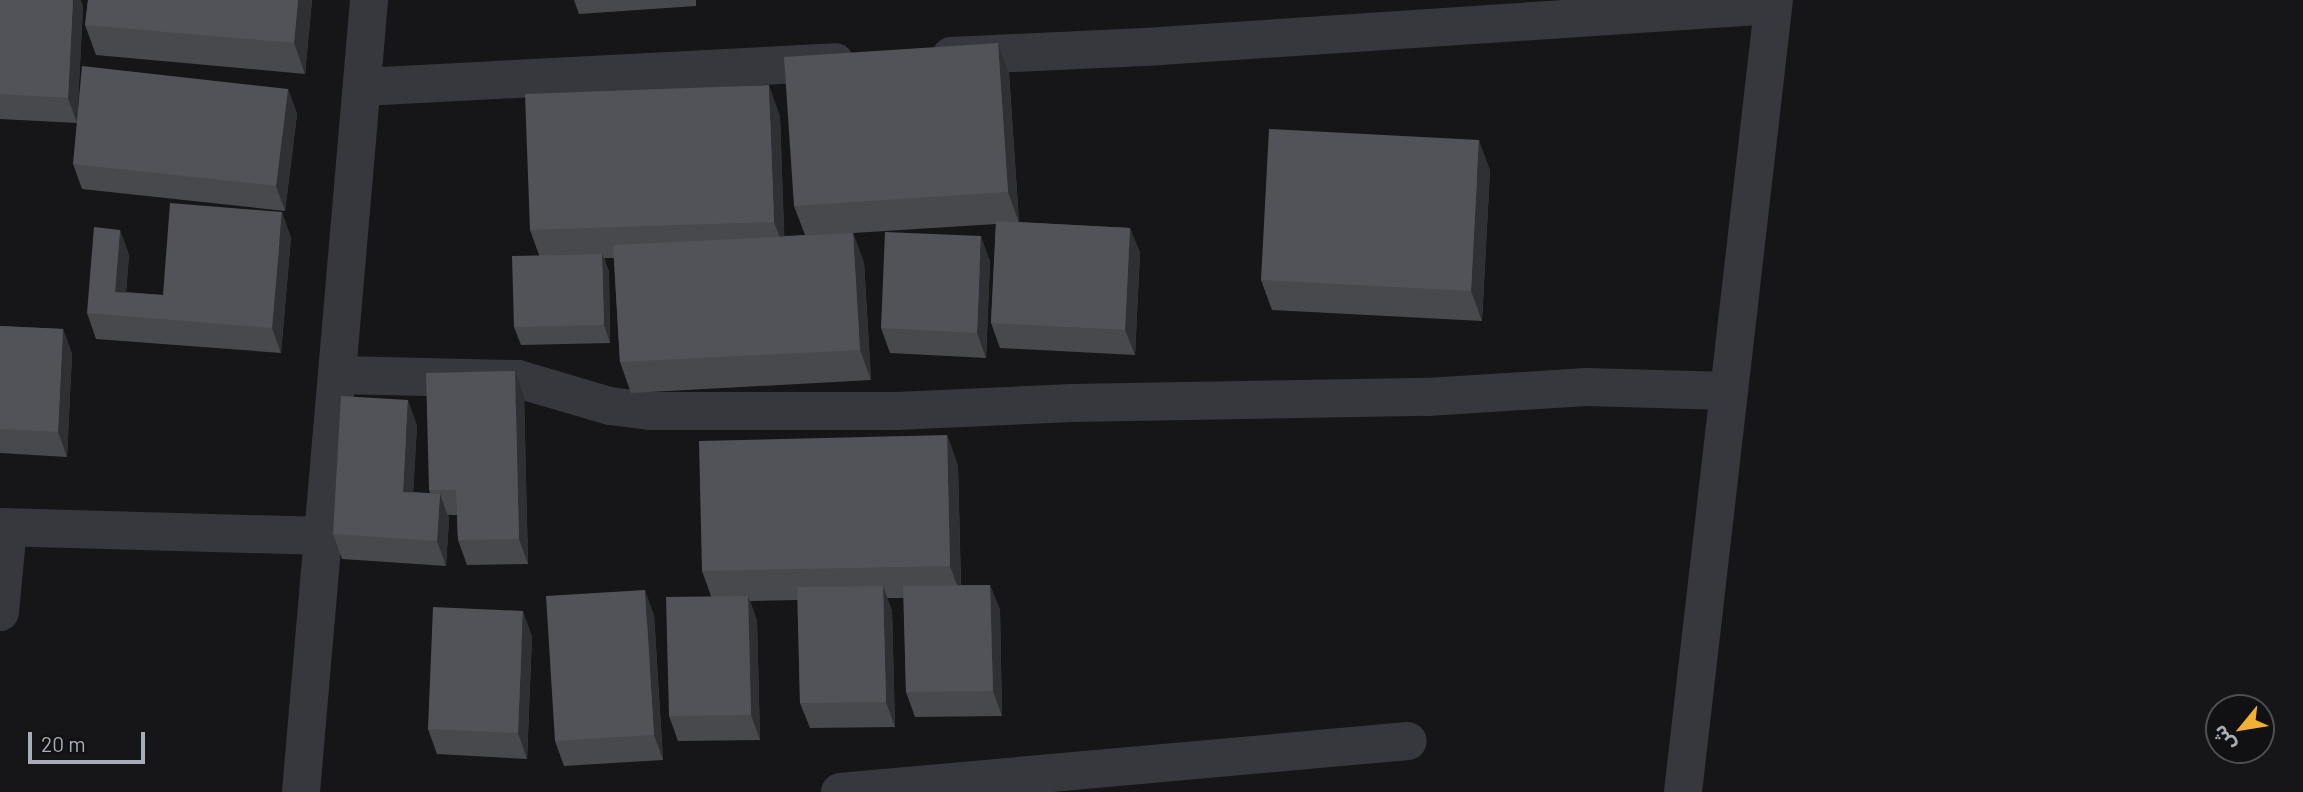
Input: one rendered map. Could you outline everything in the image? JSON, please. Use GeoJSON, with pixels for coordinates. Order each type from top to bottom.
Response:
{"type":"FeatureCollection","features":[{"type":"Feature","properties":{"kind":"street"},"geometry":{"type":"LineString","coordinates":[[301,792],[339,375],[369,0]]}},
{"type":"Feature","properties":{"kind":"street"},"geometry":{"type":"LineString","coordinates":[[914,58],[1187,44],[1774,3],[1683,792]]}},
{"type":"Feature","properties":{"kind":"street"},"geometry":{"type":"LineString","coordinates":[[363,87],[873,60]]}},
{"type":"Feature","properties":{"kind":"street"},"geometry":{"type":"LineString","coordinates":[[339,375],[518,379],[610,406],[649,411],[897,411],[1072,403],[1427,397],[1586,387],[1729,391]]}},
{"type":"Feature","properties":{"kind":"street"},"geometry":{"type":"LineString","coordinates":[[0,612],[4,527],[325,536]]}},
{"type":"Feature","properties":{"kind":"street"},"geometry":{"type":"LineString","coordinates":[[839,792],[1408,741]]}},
{"type":"Feature","properties":{"kind":"building"},"geometry":{"type":"Polygon","coordinates":[[[0,0],[73,0],[68,98],[0,94],[0,0]]]}},
{"type":"Feature","properties":{"kind":"building"},"geometry":{"type":"Polygon","coordinates":[[[88,0],[298,0],[294,43],[85,25],[88,0]]]}},
{"type":"Feature","properties":{"kind":"building"},"geometry":{"type":"Polygon","coordinates":[[[998,43],[1008,192],[794,206],[784,57],[998,43]]]}},
{"type":"Feature","properties":{"kind":"building"},"geometry":{"type":"Polygon","coordinates":[[[82,66],[288,89],[276,186],[73,164],[82,66]]]}},
{"type":"Feature","properties":{"kind":"building"},"geometry":{"type":"Polygon","coordinates":[[[769,85],[774,222],[530,230],[525,94],[769,85]]]}},
{"type":"Feature","properties":{"kind":"building"},"geometry":{"type":"Polygon","coordinates":[[[1269,129],[1479,140],[1471,291],[1261,280],[1269,129]]]}},
{"type":"Feature","properties":{"kind":"building"},"geometry":{"type":"Polygon","coordinates":[[[170,203],[282,212],[272,328],[87,313],[94,227],[120,230],[115,292],[163,295],[170,203]]]}},
{"type":"Feature","properties":{"kind":"building"},"geometry":{"type":"Polygon","coordinates":[[[996,221],[1130,228],[1125,330],[991,323],[996,221]]]}},
{"type":"Feature","properties":{"kind":"building"},"geometry":{"type":"Polygon","coordinates":[[[885,232],[981,236],[977,333],[881,328],[885,232]]]}},
{"type":"Feature","properties":{"kind":"building"},"geometry":{"type":"Polygon","coordinates":[[[853,233],[860,350],[620,362],[613,245],[853,233]]]}},
{"type":"Feature","properties":{"kind":"building"},"geometry":{"type":"Polygon","coordinates":[[[602,254],[604,325],[514,327],[512,256],[602,254]]]}},
{"type":"Feature","properties":{"kind":"building"},"geometry":{"type":"Polygon","coordinates":[[[0,326],[63,329],[58,432],[0,429],[0,326]]]}},
{"type":"Feature","properties":{"kind":"building"},"geometry":{"type":"Polygon","coordinates":[[[515,371],[519,539],[458,540],[456,490],[429,490],[426,373],[515,371]]]}},
{"type":"Feature","properties":{"kind":"building"},"geometry":{"type":"Polygon","coordinates":[[[341,396],[408,400],[403,492],[440,494],[437,541],[333,534],[341,396]]]}},
{"type":"Feature","properties":{"kind":"building"},"geometry":{"type":"Polygon","coordinates":[[[947,435],[950,566],[702,571],[699,441],[947,435]]]}},
{"type":"Feature","properties":{"kind":"building"},"geometry":{"type":"Polygon","coordinates":[[[990,585],[993,691],[906,692],[903,586],[990,585]]]}},
{"type":"Feature","properties":{"kind":"building"},"geometry":{"type":"Polygon","coordinates":[[[883,586],[886,702],[800,703],[797,587],[883,586]]]}},
{"type":"Feature","properties":{"kind":"building"},"geometry":{"type":"Polygon","coordinates":[[[645,590],[654,735],[555,741],[546,596],[645,590]]]}},
{"type":"Feature","properties":{"kind":"building"},"geometry":{"type":"Polygon","coordinates":[[[748,596],[751,715],[669,716],[666,597],[748,596]]]}},
{"type":"Feature","properties":{"kind":"building"},"geometry":{"type":"Polygon","coordinates":[[[433,607],[523,611],[518,733],[428,729],[433,607]]]}}]}
